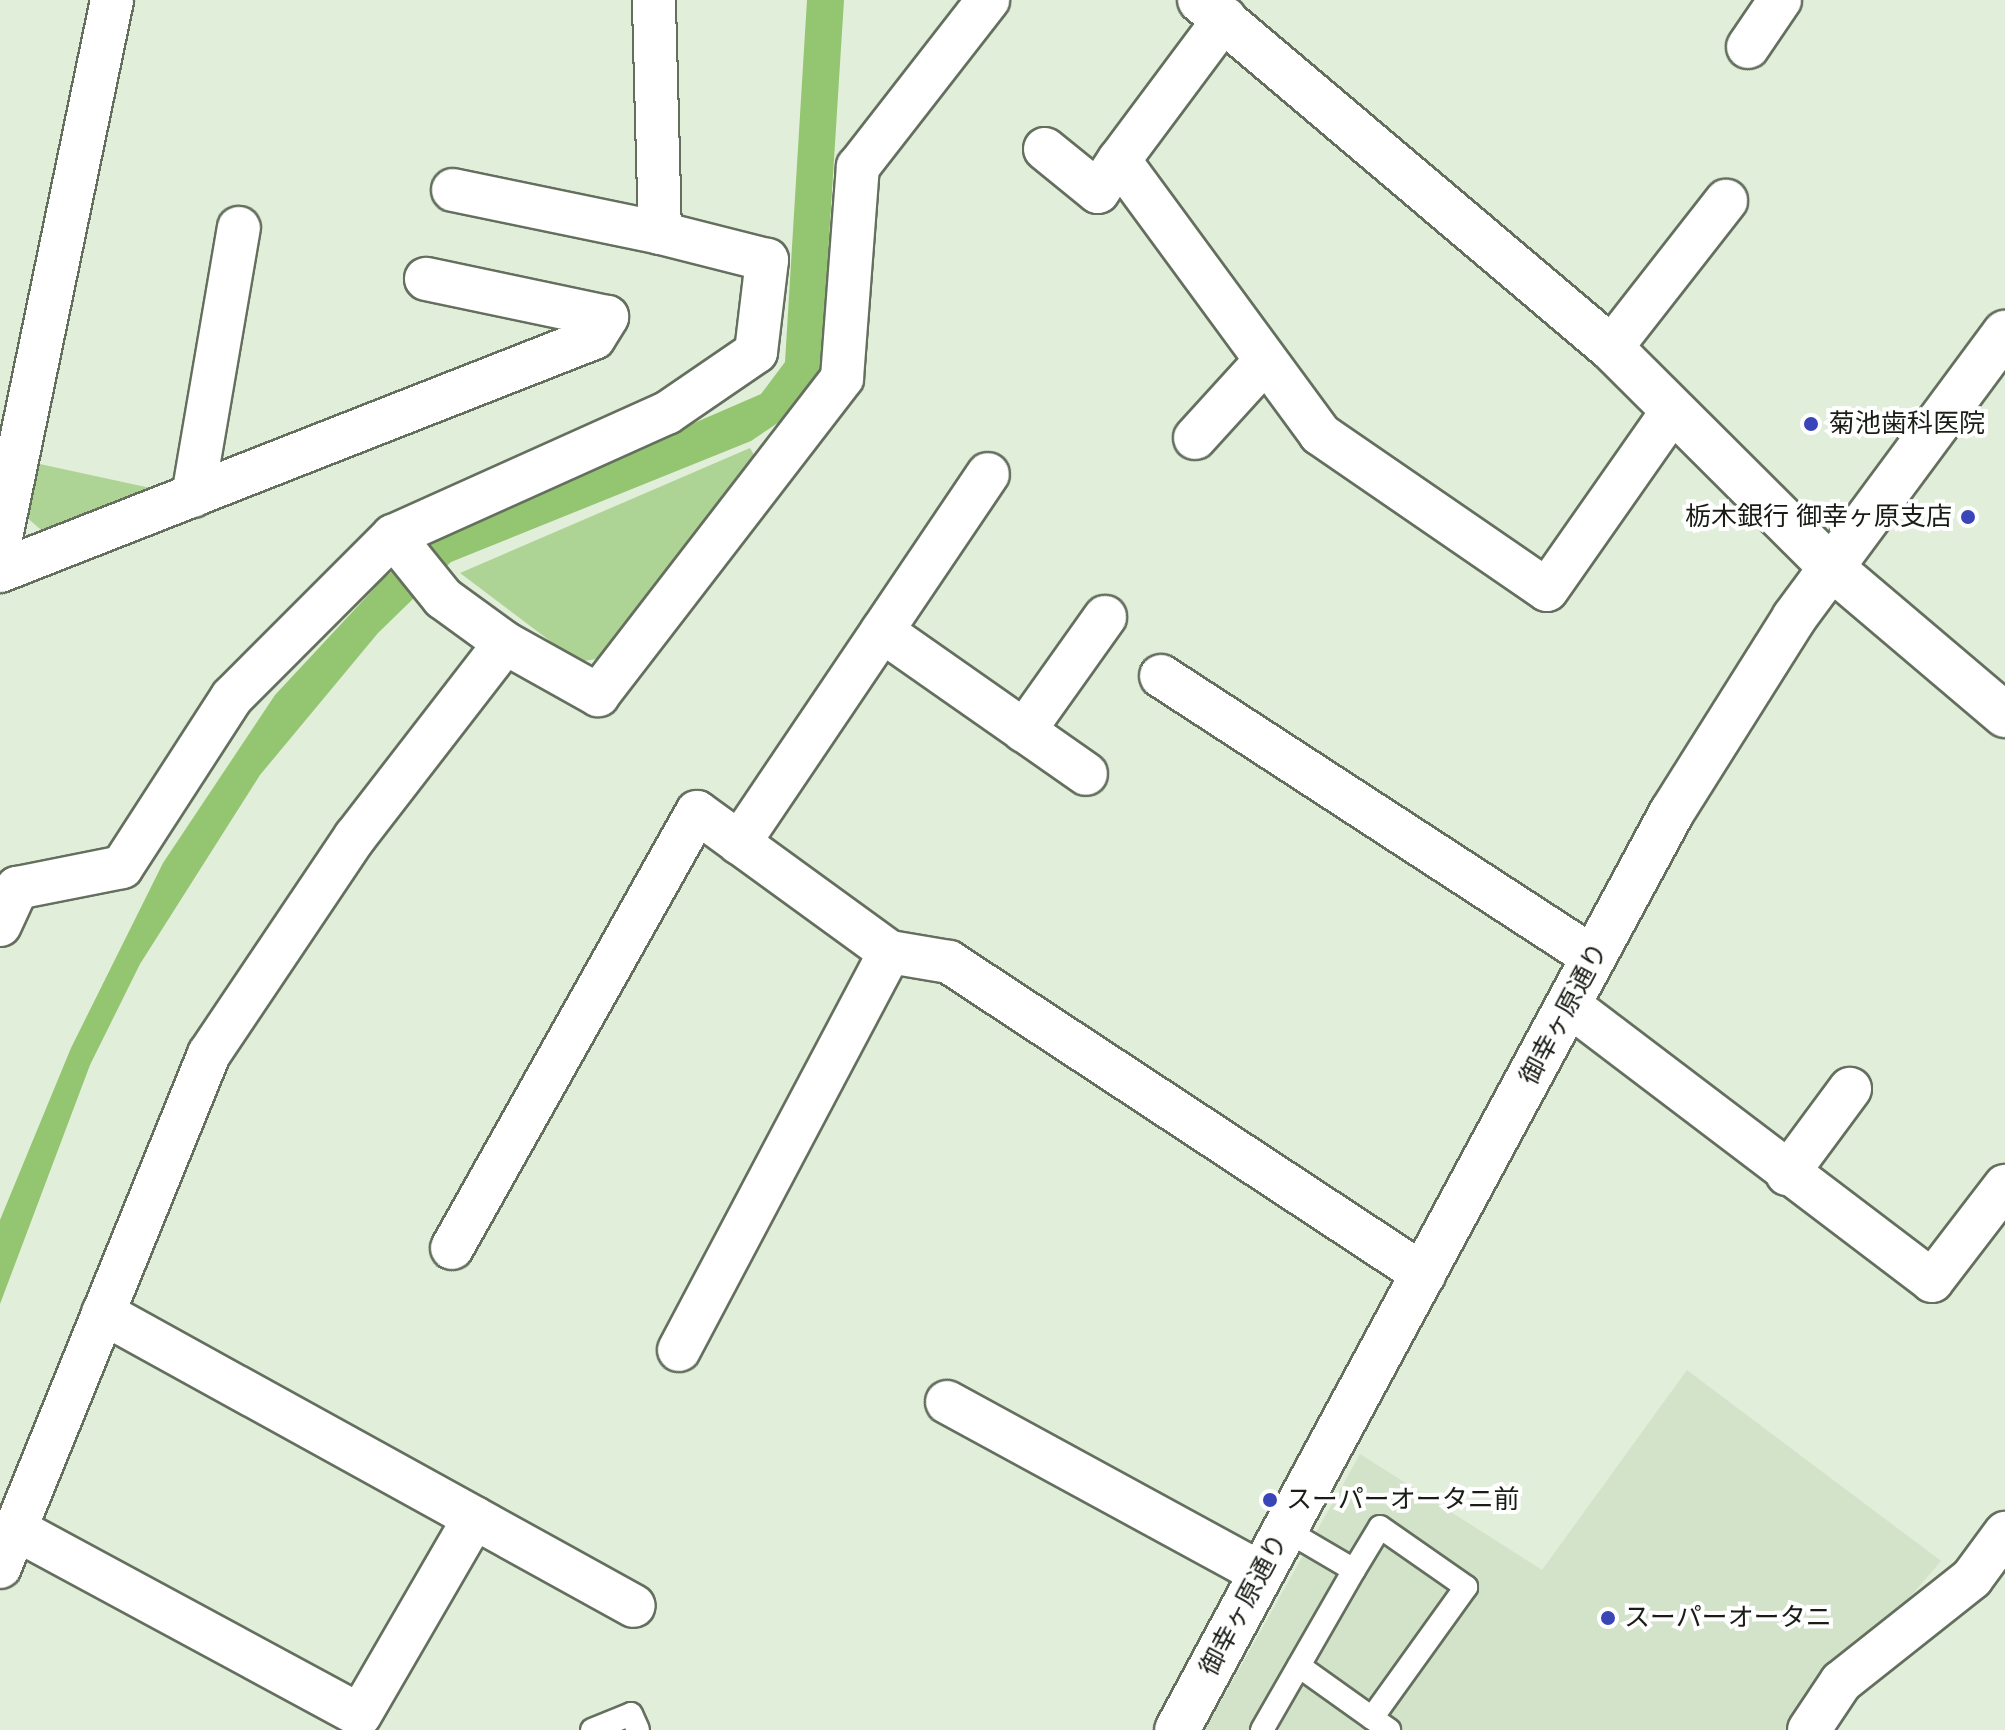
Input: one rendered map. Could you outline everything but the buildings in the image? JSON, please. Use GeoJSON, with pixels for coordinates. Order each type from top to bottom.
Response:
{"type":"FeatureCollection","features":[{"type":"Feature","properties":{"kind":"street"},"geometry":{"type":"LineString","coordinates":[[0,542],[112,0]]}},
{"type":"Feature","properties":{"kind":"street"},"geometry":{"type":"LineString","coordinates":[[654,0],[660,233]]}},
{"type":"Feature","properties":{"kind":"street"},"geometry":{"type":"LineString","coordinates":[[393,536],[443,598],[505,643],[598,695],[842,378],[858,167],[988,0]]}},
{"type":"Feature","properties":{"kind":"street"},"geometry":{"type":"LineString","coordinates":[[1748,47],[1780,0]]}},
{"type":"Feature","properties":{"kind":"street"},"geometry":{"type":"LineString","coordinates":[[1045,149],[1098,192],[1213,9],[1611,348],[1833,569],[2005,715]]}},
{"type":"Feature","properties":{"kind":"street"},"geometry":{"type":"LineString","coordinates":[[1119,160],[1320,434],[1547,590],[1673,410]]}},
{"type":"Feature","properties":{"kind":"street"},"geometry":{"type":"LineString","coordinates":[[0,925],[17,888],[122,867],[232,697],[393,536],[667,413],[756,352],[767,260],[660,233],[453,190]]}},
{"type":"Feature","properties":{"kind":"street"},"geometry":{"type":"LineString","coordinates":[[1611,348],[1726,201]]}},
{"type":"Feature","properties":{"kind":"street"},"geometry":{"type":"LineString","coordinates":[[193,496],[239,228]]}},
{"type":"Feature","properties":{"kind":"street"},"geometry":{"type":"LineString","coordinates":[[0,571],[594,338],[607,317],[426,279]]}},
{"type":"Feature","properties":{"kind":"street","name":"御幸ヶ原通り"},"geometry":{"type":"LineString","coordinates":[[1177,1730],[1672,812],[1760,666],[2005,333]]}},
{"type":"Feature","properties":{"kind":"street"},"geometry":{"type":"LineString","coordinates":[[1195,438],[1265,361]]}},
{"type":"Feature","properties":{"kind":"street"},"geometry":{"type":"LineString","coordinates":[[739,843],[988,474]]}},
{"type":"Feature","properties":{"kind":"street"},"geometry":{"type":"LineString","coordinates":[[1024,731],[1105,617]]}},
{"type":"Feature","properties":{"kind":"street"},"geometry":{"type":"LineString","coordinates":[[882,631],[1086,774]]}},
{"type":"Feature","properties":{"kind":"street"},"geometry":{"type":"LineString","coordinates":[[474,1518],[360,1715],[9,1549],[209,1054],[355,837],[505,643]]}},
{"type":"Feature","properties":{"kind":"street"},"geometry":{"type":"LineString","coordinates":[[1161,676],[1594,958]]}},
{"type":"Feature","properties":{"kind":"street"},"geometry":{"type":"LineString","coordinates":[[452,1248],[697,812],[890,952],[949,962],[1424,1275]]}},
{"type":"Feature","properties":{"kind":"street"},"geometry":{"type":"LineString","coordinates":[[679,1350],[890,952]]}},
{"type":"Feature","properties":{"kind":"street"},"geometry":{"type":"LineString","coordinates":[[1569,1005],[1787,1174],[1932,1281],[2005,1186]]}},
{"type":"Feature","properties":{"kind":"street"},"geometry":{"type":"LineString","coordinates":[[1787,1174],[1850,1089]]}},
{"type":"Feature","properties":{"kind":"street"},"geometry":{"type":"LineString","coordinates":[[103,1313],[634,1606]]}},
{"type":"Feature","properties":{"kind":"street"},"geometry":{"type":"LineString","coordinates":[[947,1402],[1261,1573]]}},
{"type":"Feature","properties":{"kind":"street"},"geometry":{"type":"LineString","coordinates":[[1809,1730],[1841,1682],[1972,1578],[2005,1533]]}},
{"type":"Feature","properties":{"kind":"lane"},"geometry":{"type":"LineString","coordinates":[[1262,1730],[1354,1570],[1380,1527],[1466,1587],[1381,1724],[1299,1666]]}},
{"type":"Feature","properties":{"kind":"lane"},"geometry":{"type":"LineString","coordinates":[[1284,1529],[1354,1570]]}},
{"type":"Feature","properties":{"kind":"lane"},"geometry":{"type":"LineString","coordinates":[[592,1730],[631,1714],[638,1730]]}},
{"type":"Feature","properties":{"kind":"shaded area"},"geometry":{"type":"Polygon","coordinates":[[[807,0],[844,0],[820,383],[797,410],[751,441],[451,562],[378,633],[260,775],[140,964],[90,1065],[0,1304],[0,1220],[71,1048],[163,863],[275,695],[384,578],[438,534],[761,394],[785,362],[807,0]]]}},
{"type":"Feature","properties":{"kind":"shaded area"},"geometry":{"type":"Polygon","coordinates":[[[750,448],[758,462],[608,657],[578,662],[460,573],[750,448]]]}},
{"type":"Feature","properties":{"kind":"shaded area"},"geometry":{"type":"Polygon","coordinates":[[[35,463],[169,492],[48,536],[24,515],[35,463]]]}},
{"type":"Feature","properties":{"kind":"shaded area"},"geometry":{"type":"Polygon","coordinates":[[[1687,1370],[1941,1561],[1897,1612],[1855,1640],[1791,1730],[1205,1730],[1360,1454],[1542,1570],[1687,1370]]]}},
{"type":"Feature","properties":{"kind":"place","name":"菊池歯科医院"},"geometry":{"type":"Point","coordinates":[1811,424]}},
{"type":"Feature","properties":{"kind":"place","name":"栃木銀行 御幸ヶ原支店"},"geometry":{"type":"Point","coordinates":[1968,517]}},
{"type":"Feature","properties":{"kind":"place","name":"スーパーオータニ前"},"geometry":{"type":"Point","coordinates":[1270,1500]}},
{"type":"Feature","properties":{"kind":"place","name":"スーパーオータニ"},"geometry":{"type":"Point","coordinates":[1608,1618]}}]}
